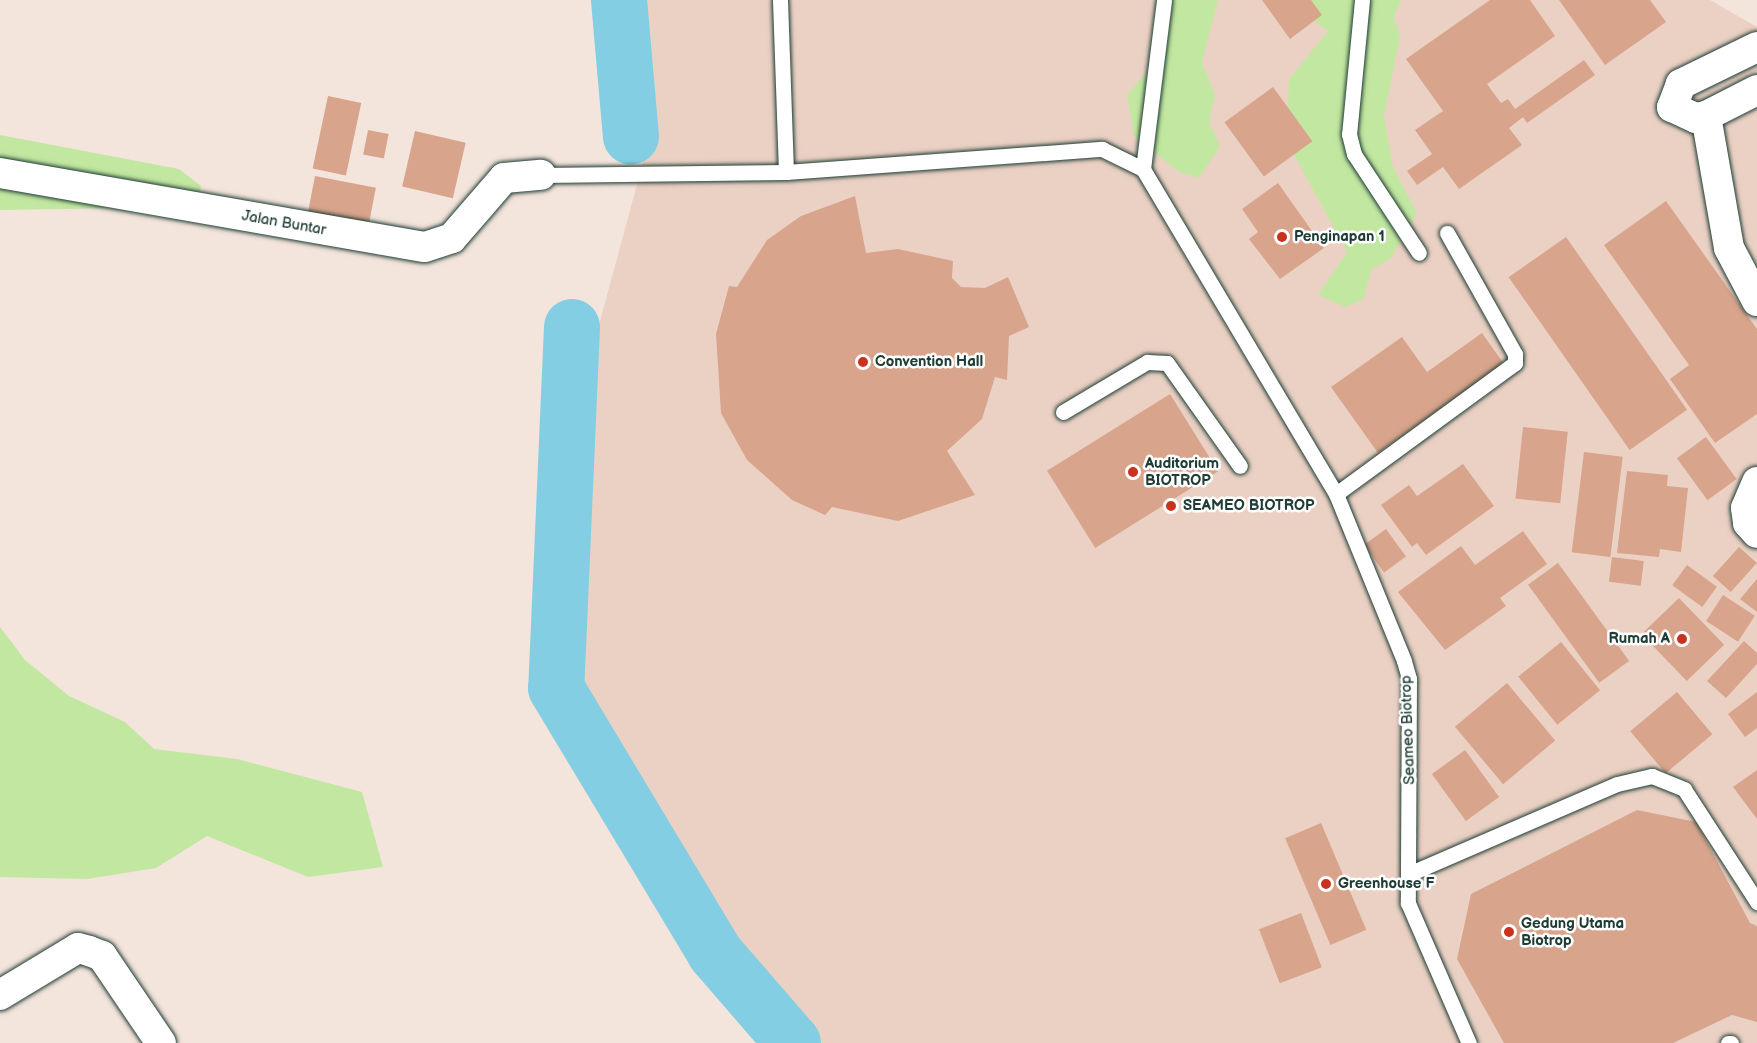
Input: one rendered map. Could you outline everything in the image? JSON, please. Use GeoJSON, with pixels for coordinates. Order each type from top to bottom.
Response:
{"type":"FeatureCollection","features":[{"type":"Feature","properties":{"kind":"street"},"geometry":{"type":"LineString","coordinates":[[1757,47],[1681,84],[1672,107],[1696,118],[1706,116],[1757,90]]}},
{"type":"Feature","properties":{"kind":"street"},"geometry":{"type":"LineString","coordinates":[[1706,116],[1729,248],[1757,301]]}},
{"type":"Feature","properties":{"kind":"street","name":"Jalan Buntar"},"geometry":{"type":"LineString","coordinates":[[0,173],[425,247],[452,238],[504,178],[541,175]]}},
{"type":"Feature","properties":{"kind":"street"},"geometry":{"type":"LineString","coordinates":[[1757,482],[1746,508],[1748,523],[1757,532]]}},
{"type":"Feature","properties":{"kind":"street"},"geometry":{"type":"LineString","coordinates":[[0,995],[78,948],[89,951],[102,956],[161,1043]]}},
{"type":"Feature","properties":{"kind":"lane"},"geometry":{"type":"LineString","coordinates":[[780,0],[786,172]]}},
{"type":"Feature","properties":{"kind":"lane"},"geometry":{"type":"LineString","coordinates":[[541,175],[786,172],[1102,150],[1143,169],[1164,0]]}},
{"type":"Feature","properties":{"kind":"lane"},"geometry":{"type":"LineString","coordinates":[[1362,0],[1349,134],[1354,154],[1419,253]]}},
{"type":"Feature","properties":{"kind":"lane","name":"Seameo Biotrop"},"geometry":{"type":"LineString","coordinates":[[1143,169],[1336,494],[1409,679],[1407,856],[1411,873],[1408,903],[1469,1043]]}},
{"type":"Feature","properties":{"kind":"lane"},"geometry":{"type":"LineString","coordinates":[[1336,494],[1515,363],[1515,354],[1447,233]]}},
{"type":"Feature","properties":{"kind":"lane"},"geometry":{"type":"LineString","coordinates":[[1063,412],[1147,362],[1167,363],[1240,466]]}},
{"type":"Feature","properties":{"kind":"lane"},"geometry":{"type":"LineString","coordinates":[[1411,873],[1595,793],[1652,776],[1684,789],[1757,903]]}},
{"type":"Feature","properties":{"kind":"shaded area","name":"SEAMEO BIOTROP"},"geometry":{"type":"Polygon","coordinates":[[[635,0],[1710,0],[1757,27],[1757,1043],[804,1043],[573,688],[599,325],[649,140],[635,0]]]}},
{"type":"Feature","properties":{"kind":"green space"},"geometry":{"type":"Polygon","coordinates":[[[1155,0],[1218,0],[1202,62],[1215,95],[1209,123],[1220,146],[1199,178],[1179,172],[1134,136],[1127,95],[1159,59],[1155,0]]]}},
{"type":"Feature","properties":{"kind":"green space"},"geometry":{"type":"Polygon","coordinates":[[[1303,0],[1401,0],[1394,17],[1400,36],[1384,116],[1393,167],[1417,213],[1391,258],[1372,269],[1363,299],[1345,307],[1318,295],[1347,252],[1287,142],[1289,79],[1328,31],[1303,13],[1303,0]]]}},
{"type":"Feature","properties":{"kind":"green space"},"geometry":{"type":"Polygon","coordinates":[[[0,135],[179,169],[201,186],[198,207],[0,210],[0,135]]]}},
{"type":"Feature","properties":{"kind":"green space"},"geometry":{"type":"Polygon","coordinates":[[[0,627],[25,660],[69,696],[125,722],[154,749],[237,759],[362,792],[383,867],[308,877],[207,836],[156,868],[87,879],[0,877],[0,627]]]}},
{"type":"Feature","properties":{"kind":"building"},"geometry":{"type":"Polygon","coordinates":[[[1262,0],[1311,0],[1322,15],[1290,39],[1262,0]]]}},
{"type":"Feature","properties":{"kind":"building"},"geometry":{"type":"Polygon","coordinates":[[[1490,0],[1530,0],[1555,36],[1487,84],[1501,103],[1508,99],[1515,109],[1584,60],[1595,75],[1527,123],[1523,117],[1509,128],[1522,145],[1459,189],[1443,167],[1417,185],[1407,171],[1432,154],[1415,130],[1443,111],[1406,59],[1490,0]]]}},
{"type":"Feature","properties":{"kind":"building"},"geometry":{"type":"Polygon","coordinates":[[[1559,0],[1650,0],[1666,22],[1605,65],[1559,0]]]}},
{"type":"Feature","properties":{"kind":"building"},"geometry":{"type":"Polygon","coordinates":[[[1273,87],[1312,141],[1264,176],[1224,122],[1273,87]]]}},
{"type":"Feature","properties":{"kind":"building"},"geometry":{"type":"Polygon","coordinates":[[[328,96],[361,103],[346,175],[313,168],[328,96]]]}},
{"type":"Feature","properties":{"kind":"building"},"geometry":{"type":"Polygon","coordinates":[[[368,130],[389,134],[384,159],[363,155],[368,130]]]}},
{"type":"Feature","properties":{"kind":"building"},"geometry":{"type":"Polygon","coordinates":[[[415,131],[466,143],[453,198],[402,187],[415,131]]]}},
{"type":"Feature","properties":{"kind":"building"},"geometry":{"type":"Polygon","coordinates":[[[315,176],[376,188],[367,231],[307,219],[315,176]]]}},
{"type":"Feature","properties":{"kind":"building"},"geometry":{"type":"Polygon","coordinates":[[[1278,183],[1324,248],[1280,279],[1249,239],[1258,232],[1242,209],[1278,183]]]}},
{"type":"Feature","properties":{"kind":"building","name":"Convention Hall"},"geometry":{"type":"Polygon","coordinates":[[[855,196],[866,253],[898,249],[953,261],[952,278],[961,287],[985,288],[1008,277],[1029,327],[1009,336],[1007,380],[995,377],[982,419],[947,451],[975,495],[898,521],[832,507],[825,515],[792,500],[747,460],[721,413],[716,334],[729,286],[737,287],[767,240],[801,216],[855,196]]]}},
{"type":"Feature","properties":{"kind":"building"},"geometry":{"type":"Polygon","coordinates":[[[1666,201],[1757,329],[1757,414],[1715,443],[1670,379],[1689,365],[1604,245],[1666,201]]]}},
{"type":"Feature","properties":{"kind":"building"},"geometry":{"type":"Polygon","coordinates":[[[1566,237],[1687,410],[1630,450],[1509,277],[1566,237]]]}},
{"type":"Feature","properties":{"kind":"building"},"geometry":{"type":"Polygon","coordinates":[[[1482,333],[1504,364],[1378,453],[1331,387],[1402,337],[1427,372],[1482,333]]]}},
{"type":"Feature","properties":{"kind":"building","name":"Auditorium BIOTROP"},"geometry":{"type":"Polygon","coordinates":[[[1170,394],[1218,471],[1095,548],[1047,471],[1170,394]]]}},
{"type":"Feature","properties":{"kind":"building"},"geometry":{"type":"Polygon","coordinates":[[[1523,427],[1568,432],[1560,503],[1515,499],[1523,427]]]}},
{"type":"Feature","properties":{"kind":"building"},"geometry":{"type":"Polygon","coordinates":[[[1706,437],[1737,479],[1707,500],[1677,458],[1706,437]]]}},
{"type":"Feature","properties":{"kind":"building"},"geometry":{"type":"Polygon","coordinates":[[[1584,452],[1623,457],[1610,557],[1572,552],[1584,452]]]}},
{"type":"Feature","properties":{"kind":"building"},"geometry":{"type":"Polygon","coordinates":[[[1463,464],[1494,506],[1426,555],[1417,543],[1412,547],[1381,505],[1409,485],[1417,496],[1463,464]]]}},
{"type":"Feature","properties":{"kind":"building"},"geometry":{"type":"Polygon","coordinates":[[[1627,471],[1668,475],[1667,486],[1688,488],[1681,552],[1660,549],[1659,557],[1617,553],[1627,471]]]}},
{"type":"Feature","properties":{"kind":"building"},"geometry":{"type":"Polygon","coordinates":[[[1386,529],[1406,557],[1384,572],[1364,545],[1386,529]]]}},
{"type":"Feature","properties":{"kind":"building"},"geometry":{"type":"Polygon","coordinates":[[[1523,531],[1547,564],[1500,598],[1506,606],[1445,650],[1398,592],[1461,546],[1475,565],[1523,531]]]}},
{"type":"Feature","properties":{"kind":"building"},"geometry":{"type":"Polygon","coordinates":[[[1739,547],[1757,563],[1731,592],[1713,576],[1739,547]]]}},
{"type":"Feature","properties":{"kind":"building"},"geometry":{"type":"Polygon","coordinates":[[[1612,557],[1644,561],[1641,586],[1609,582],[1612,557]]]}},
{"type":"Feature","properties":{"kind":"building"},"geometry":{"type":"Polygon","coordinates":[[[1558,563],[1629,661],[1599,683],[1528,585],[1558,563]]]}},
{"type":"Feature","properties":{"kind":"building"},"geometry":{"type":"Polygon","coordinates":[[[1687,565],[1717,587],[1702,607],[1672,585],[1687,565]]]}},
{"type":"Feature","properties":{"kind":"building"},"geometry":{"type":"Polygon","coordinates":[[[1757,579],[1757,612],[1740,599],[1757,579]]]}},
{"type":"Feature","properties":{"kind":"building"},"geometry":{"type":"Polygon","coordinates":[[[1723,595],[1755,616],[1738,642],[1706,621],[1723,595]]]}},
{"type":"Feature","properties":{"kind":"building","name":"Rumah A"},"geometry":{"type":"Polygon","coordinates":[[[1679,598],[1724,645],[1687,681],[1642,634],[1679,598]]]}},
{"type":"Feature","properties":{"kind":"building"},"geometry":{"type":"Polygon","coordinates":[[[1744,641],[1757,653],[1757,664],[1726,698],[1707,681],[1744,641]]]}},
{"type":"Feature","properties":{"kind":"building"},"geometry":{"type":"Polygon","coordinates":[[[1561,642],[1600,690],[1557,725],[1518,677],[1561,642]]]}},
{"type":"Feature","properties":{"kind":"building"},"geometry":{"type":"Polygon","coordinates":[[[1507,683],[1555,740],[1503,784],[1455,727],[1507,683]]]}},
{"type":"Feature","properties":{"kind":"building"},"geometry":{"type":"Polygon","coordinates":[[[1677,692],[1712,734],[1666,773],[1630,731],[1677,692]]]}},
{"type":"Feature","properties":{"kind":"building"},"geometry":{"type":"Polygon","coordinates":[[[1757,692],[1757,728],[1745,737],[1728,714],[1757,692]]]}},
{"type":"Feature","properties":{"kind":"building"},"geometry":{"type":"Polygon","coordinates":[[[1465,750],[1499,797],[1466,821],[1432,774],[1465,750]]]}},
{"type":"Feature","properties":{"kind":"building"},"geometry":{"type":"Polygon","coordinates":[[[1757,770],[1757,819],[1733,787],[1757,770]]]}},
{"type":"Feature","properties":{"kind":"building","name":"Gedung Utama Biotrop"},"geometry":{"type":"Polygon","coordinates":[[[1637,810],[1696,822],[1750,923],[1757,926],[1757,1022],[1732,1015],[1673,1043],[1504,1043],[1457,959],[1471,894],[1637,810]]]}},
{"type":"Feature","properties":{"kind":"building","name":"Greenhouse F"},"geometry":{"type":"Polygon","coordinates":[[[1321,823],[1366,930],[1330,945],[1285,838],[1321,823]]]}},
{"type":"Feature","properties":{"kind":"building"},"geometry":{"type":"Polygon","coordinates":[[[1301,913],[1322,967],[1280,983],[1259,929],[1301,913]]]}},
{"type":"Feature","properties":{"kind":"waterway"},"geometry":{"type":"LineString","coordinates":[[619,0],[631,136]]}},
{"type":"Feature","properties":{"kind":"waterway"},"geometry":{"type":"LineString","coordinates":[[572,327],[556,688],[715,953],[793,1043]]}},
{"type":"Feature","properties":{"kind":"place","name":"Penginapan 1"},"geometry":{"type":"Point","coordinates":[1282,237]}},
{"type":"Feature","properties":{"kind":"place","name":"Convention Hall"},"geometry":{"type":"Point","coordinates":[863,362]}},
{"type":"Feature","properties":{"kind":"place","name":"Auditorium BIOTROP"},"geometry":{"type":"Point","coordinates":[1133,472]}},
{"type":"Feature","properties":{"kind":"place","name":"SEAMEO BIOTROP"},"geometry":{"type":"Point","coordinates":[1171,506]}},
{"type":"Feature","properties":{"kind":"place","name":"Rumah A"},"geometry":{"type":"Point","coordinates":[1682,639]}},
{"type":"Feature","properties":{"kind":"place","name":"Greenhouse F"},"geometry":{"type":"Point","coordinates":[1326,884]}},
{"type":"Feature","properties":{"kind":"place","name":"Gedung Utama Biotrop"},"geometry":{"type":"Point","coordinates":[1509,932]}}]}
